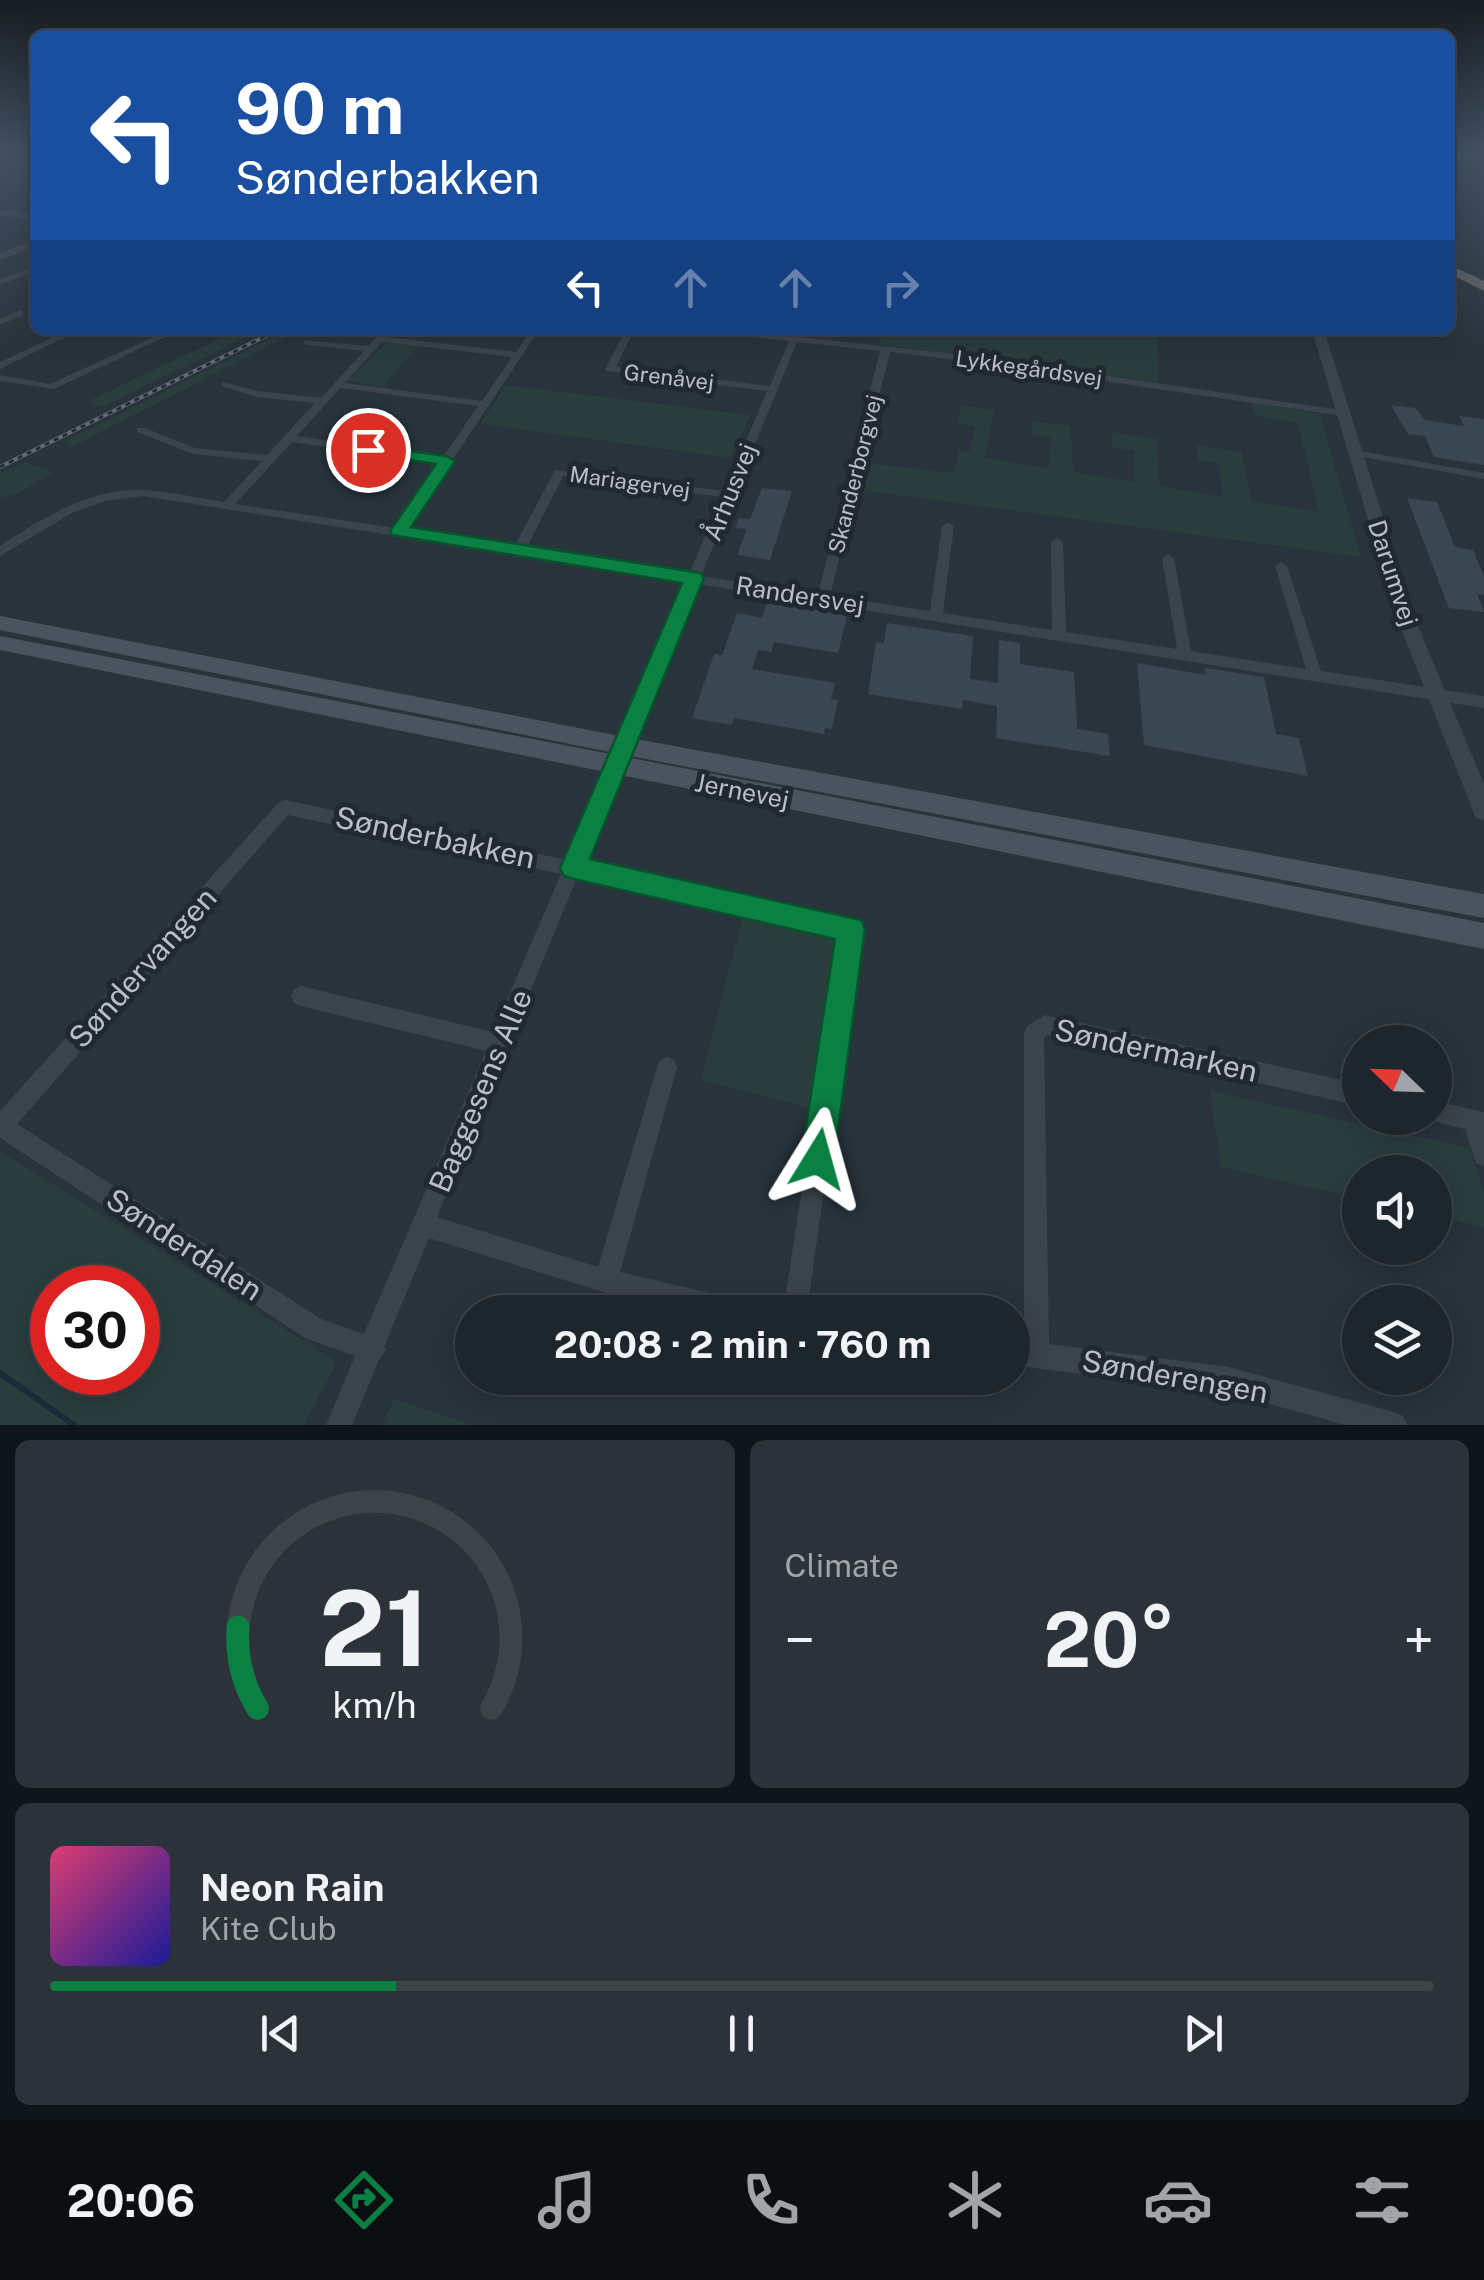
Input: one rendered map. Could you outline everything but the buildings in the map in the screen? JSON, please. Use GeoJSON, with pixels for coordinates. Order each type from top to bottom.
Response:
{"type":"FeatureCollection","features":[{"type":"Feature","properties":{"kind":"highway"},"geometry":{"type":"LineString","coordinates":[[1455,276],[1484,290]]}},
{"type":"Feature","properties":{"kind":"main road","name":"Jernevej"},"geometry":{"type":"LineString","coordinates":[[2,629],[1484,936]]}},
{"type":"Feature","properties":{"kind":"main road","name":"Jernevej"},"geometry":{"type":"LineString","coordinates":[[2,629],[500,743],[530,738],[610,755],[731,766],[1484,906]]}},
{"type":"Feature","properties":{"kind":"main road"},"geometry":{"type":"LineString","coordinates":[[1417,923],[1458,918],[1484,922]]}},
{"type":"Feature","properties":{"kind":"street"},"geometry":{"type":"LineString","coordinates":[[0,257],[30,246]]}},
{"type":"Feature","properties":{"kind":"street"},"geometry":{"type":"LineString","coordinates":[[0,283],[30,270]]}},
{"type":"Feature","properties":{"kind":"street"},"geometry":{"type":"LineString","coordinates":[[0,322],[20,313]]}},
{"type":"Feature","properties":{"kind":"street"},"geometry":{"type":"LineString","coordinates":[[0,366],[65,335]]}},
{"type":"Feature","properties":{"kind":"street"},"geometry":{"type":"LineString","coordinates":[[0,378],[51,387],[165,335]]}},
{"type":"Feature","properties":{"kind":"street"},"geometry":{"type":"LineString","coordinates":[[228,504],[383,335]]}},
{"type":"Feature","properties":{"kind":"street"},"geometry":{"type":"LineString","coordinates":[[390,335],[518,355]]}},
{"type":"Feature","properties":{"kind":"street"},"geometry":{"type":"LineString","coordinates":[[399,531],[532,335]]}},
{"type":"Feature","properties":{"kind":"street","name":"Grenåvej"},"geometry":{"type":"LineString","coordinates":[[628,335],[610,370],[772,389]]}},
{"type":"Feature","properties":{"kind":"street","name":"Lykkegårdsvej"},"geometry":{"type":"LineString","coordinates":[[758,335],[886,348],[1343,413]]}},
{"type":"Feature","properties":{"kind":"street","name":"Darumvej"},"geometry":{"type":"LineString","coordinates":[[1320,335],[1408,620],[1484,810]]}},
{"type":"Feature","properties":{"kind":"street","name":"Århusvej"},"geometry":{"type":"LineString","coordinates":[[620,756],[794,339]]}},
{"type":"Feature","properties":{"kind":"street"},"geometry":{"type":"LineString","coordinates":[[306,342],[370,350]]}},
{"type":"Feature","properties":{"kind":"street","name":"Skanderborgvej"},"geometry":{"type":"LineString","coordinates":[[823,598],[886,348]]}},
{"type":"Feature","properties":{"kind":"street"},"geometry":{"type":"LineString","coordinates":[[225,384],[258,394],[323,401]]}},
{"type":"Feature","properties":{"kind":"street"},"geometry":{"type":"LineString","coordinates":[[338,385],[485,404]]}},
{"type":"Feature","properties":{"kind":"street"},"geometry":{"type":"LineString","coordinates":[[142,430],[193,451],[270,459]]}},
{"type":"Feature","properties":{"kind":"street"},"geometry":{"type":"LineString","coordinates":[[289,438],[446,461]]}},
{"type":"Feature","properties":{"kind":"street"},"geometry":{"type":"LineString","coordinates":[[1355,453],[1484,476]]}},
{"type":"Feature","properties":{"kind":"street","name":"Mariagervej"},"geometry":{"type":"LineString","coordinates":[[519,550],[559,472],[729,495]]}},
{"type":"Feature","properties":{"kind":"street","name":"Randersvej"},"geometry":{"type":"LineString","coordinates":[[0,552],[62,511],[112,495],[143,493],[1484,702]]}},
{"type":"Feature","properties":{"kind":"street"},"geometry":{"type":"LineString","coordinates":[[936,616],[948,526]]}},
{"type":"Feature","properties":{"kind":"street"},"geometry":{"type":"LineString","coordinates":[[1057,542],[1059,635]]}},
{"type":"Feature","properties":{"kind":"street"},"geometry":{"type":"LineString","coordinates":[[1168,558],[1186,655]]}},
{"type":"Feature","properties":{"kind":"street"},"geometry":{"type":"LineString","coordinates":[[1281,566],[1315,675]]}},
{"type":"Feature","properties":{"kind":"street","name":"Baggesens Alle"},"geometry":{"type":"LineString","coordinates":[[339,1425],[620,756]]}},
{"type":"Feature","properties":{"kind":"street","name":"Sønderbakken"},"geometry":{"type":"LineString","coordinates":[[285,807],[851,929],[798,1295]]}},
{"type":"Feature","properties":{"kind":"street","name":"Søndervangen"},"geometry":{"type":"LineString","coordinates":[[1,1127],[285,807]]}},
{"type":"Feature","properties":{"kind":"street"},"geometry":{"type":"LineString","coordinates":[[302,996],[500,1044]]}},
{"type":"Feature","properties":{"kind":"street","name":"Søndermarken"},"geometry":{"type":"LineString","coordinates":[[1026,1295],[1034,1033],[1045,1025],[1342,1091]]}},
{"type":"Feature","properties":{"kind":"street"},"geometry":{"type":"LineString","coordinates":[[606,1281],[666,1068]]}},
{"type":"Feature","properties":{"kind":"street"},"geometry":{"type":"LineString","coordinates":[[1452,1116],[1478,1122],[1484,1155]]}},
{"type":"Feature","properties":{"kind":"street","name":"Sønderdalen"},"geometry":{"type":"LineString","coordinates":[[1,1127],[314,1329],[373,1350]]}},
{"type":"Feature","properties":{"kind":"street"},"geometry":{"type":"LineString","coordinates":[[425,1225],[606,1281],[666,1295]]}},
{"type":"Feature","properties":{"kind":"street","name":"Sønderengen"},"geometry":{"type":"LineString","coordinates":[[1030,1354],[1229,1380],[1394,1425]]}},
{"type":"Feature","properties":{"kind":"shaded area"},"geometry":{"type":"Polygon","coordinates":[[[227,335],[250,335],[103,407],[88,401],[227,335]]]}},
{"type":"Feature","properties":{"kind":"shaded area"},"geometry":{"type":"Polygon","coordinates":[[[277,335],[290,335],[74,446],[63,442],[277,335]]]}},
{"type":"Feature","properties":{"kind":"shaded area"},"geometry":{"type":"Polygon","coordinates":[[[882,335],[1157,335],[1159,382],[878,344],[882,335]]]}},
{"type":"Feature","properties":{"kind":"shaded area"},"geometry":{"type":"Polygon","coordinates":[[[387,342],[418,346],[382,387],[348,381],[387,342]]]}},
{"type":"Feature","properties":{"kind":"shaded area"},"geometry":{"type":"Polygon","coordinates":[[[506,385],[750,415],[731,458],[480,424],[506,385]]]}},
{"type":"Feature","properties":{"kind":"shaded area"},"geometry":{"type":"Polygon","coordinates":[[[1251,402],[1320,414],[1361,557],[859,490],[866,463],[954,473],[959,451],[969,452],[975,427],[957,423],[962,405],[994,410],[985,458],[1048,468],[1051,438],[1032,435],[1033,421],[1071,426],[1073,472],[1134,482],[1134,451],[1112,447],[1112,432],[1157,439],[1160,486],[1223,497],[1219,464],[1198,460],[1197,445],[1242,452],[1251,501],[1319,512],[1298,423],[1256,416],[1251,402]]]}},
{"type":"Feature","properties":{"kind":"shaded area"},"geometry":{"type":"Polygon","coordinates":[[[25,462],[54,472],[16,494],[0,498],[0,474],[25,462]]]}},
{"type":"Feature","properties":{"kind":"shaded area"},"geometry":{"type":"Polygon","coordinates":[[[743,915],[838,936],[809,1108],[701,1080],[743,915]]]}},
{"type":"Feature","properties":{"kind":"shaded area"},"geometry":{"type":"Polygon","coordinates":[[[1210,1091],[1342,1120],[1342,1135],[1410,1135],[1469,1148],[1484,1193],[1484,1227],[1452,1220],[1452,1155],[1342,1155],[1342,1195],[1221,1167],[1210,1091]]]}},
{"type":"Feature","properties":{"kind":"shaded area"},"geometry":{"type":"Polygon","coordinates":[[[0,1151],[337,1362],[304,1425],[0,1425],[0,1151]]]}},
{"type":"Feature","properties":{"kind":"shaded area"},"geometry":{"type":"Polygon","coordinates":[[[394,1399],[472,1425],[382,1425],[394,1399]]]}},
{"type":"Feature","properties":{"kind":"waterway"},"geometry":{"type":"LineString","coordinates":[[0,1373],[74,1425]]}},
{"type":"Feature","properties":{"kind":"railway"},"geometry":{"type":"LineString","coordinates":[[0,467],[268,335]]}},
{"type":"Feature","properties":{"kind":"route"},"geometry":{"type":"LineString","coordinates":[[368,450],[446,461],[399,531],[694,578],[574,868],[851,929],[818,1159]]}}]}
